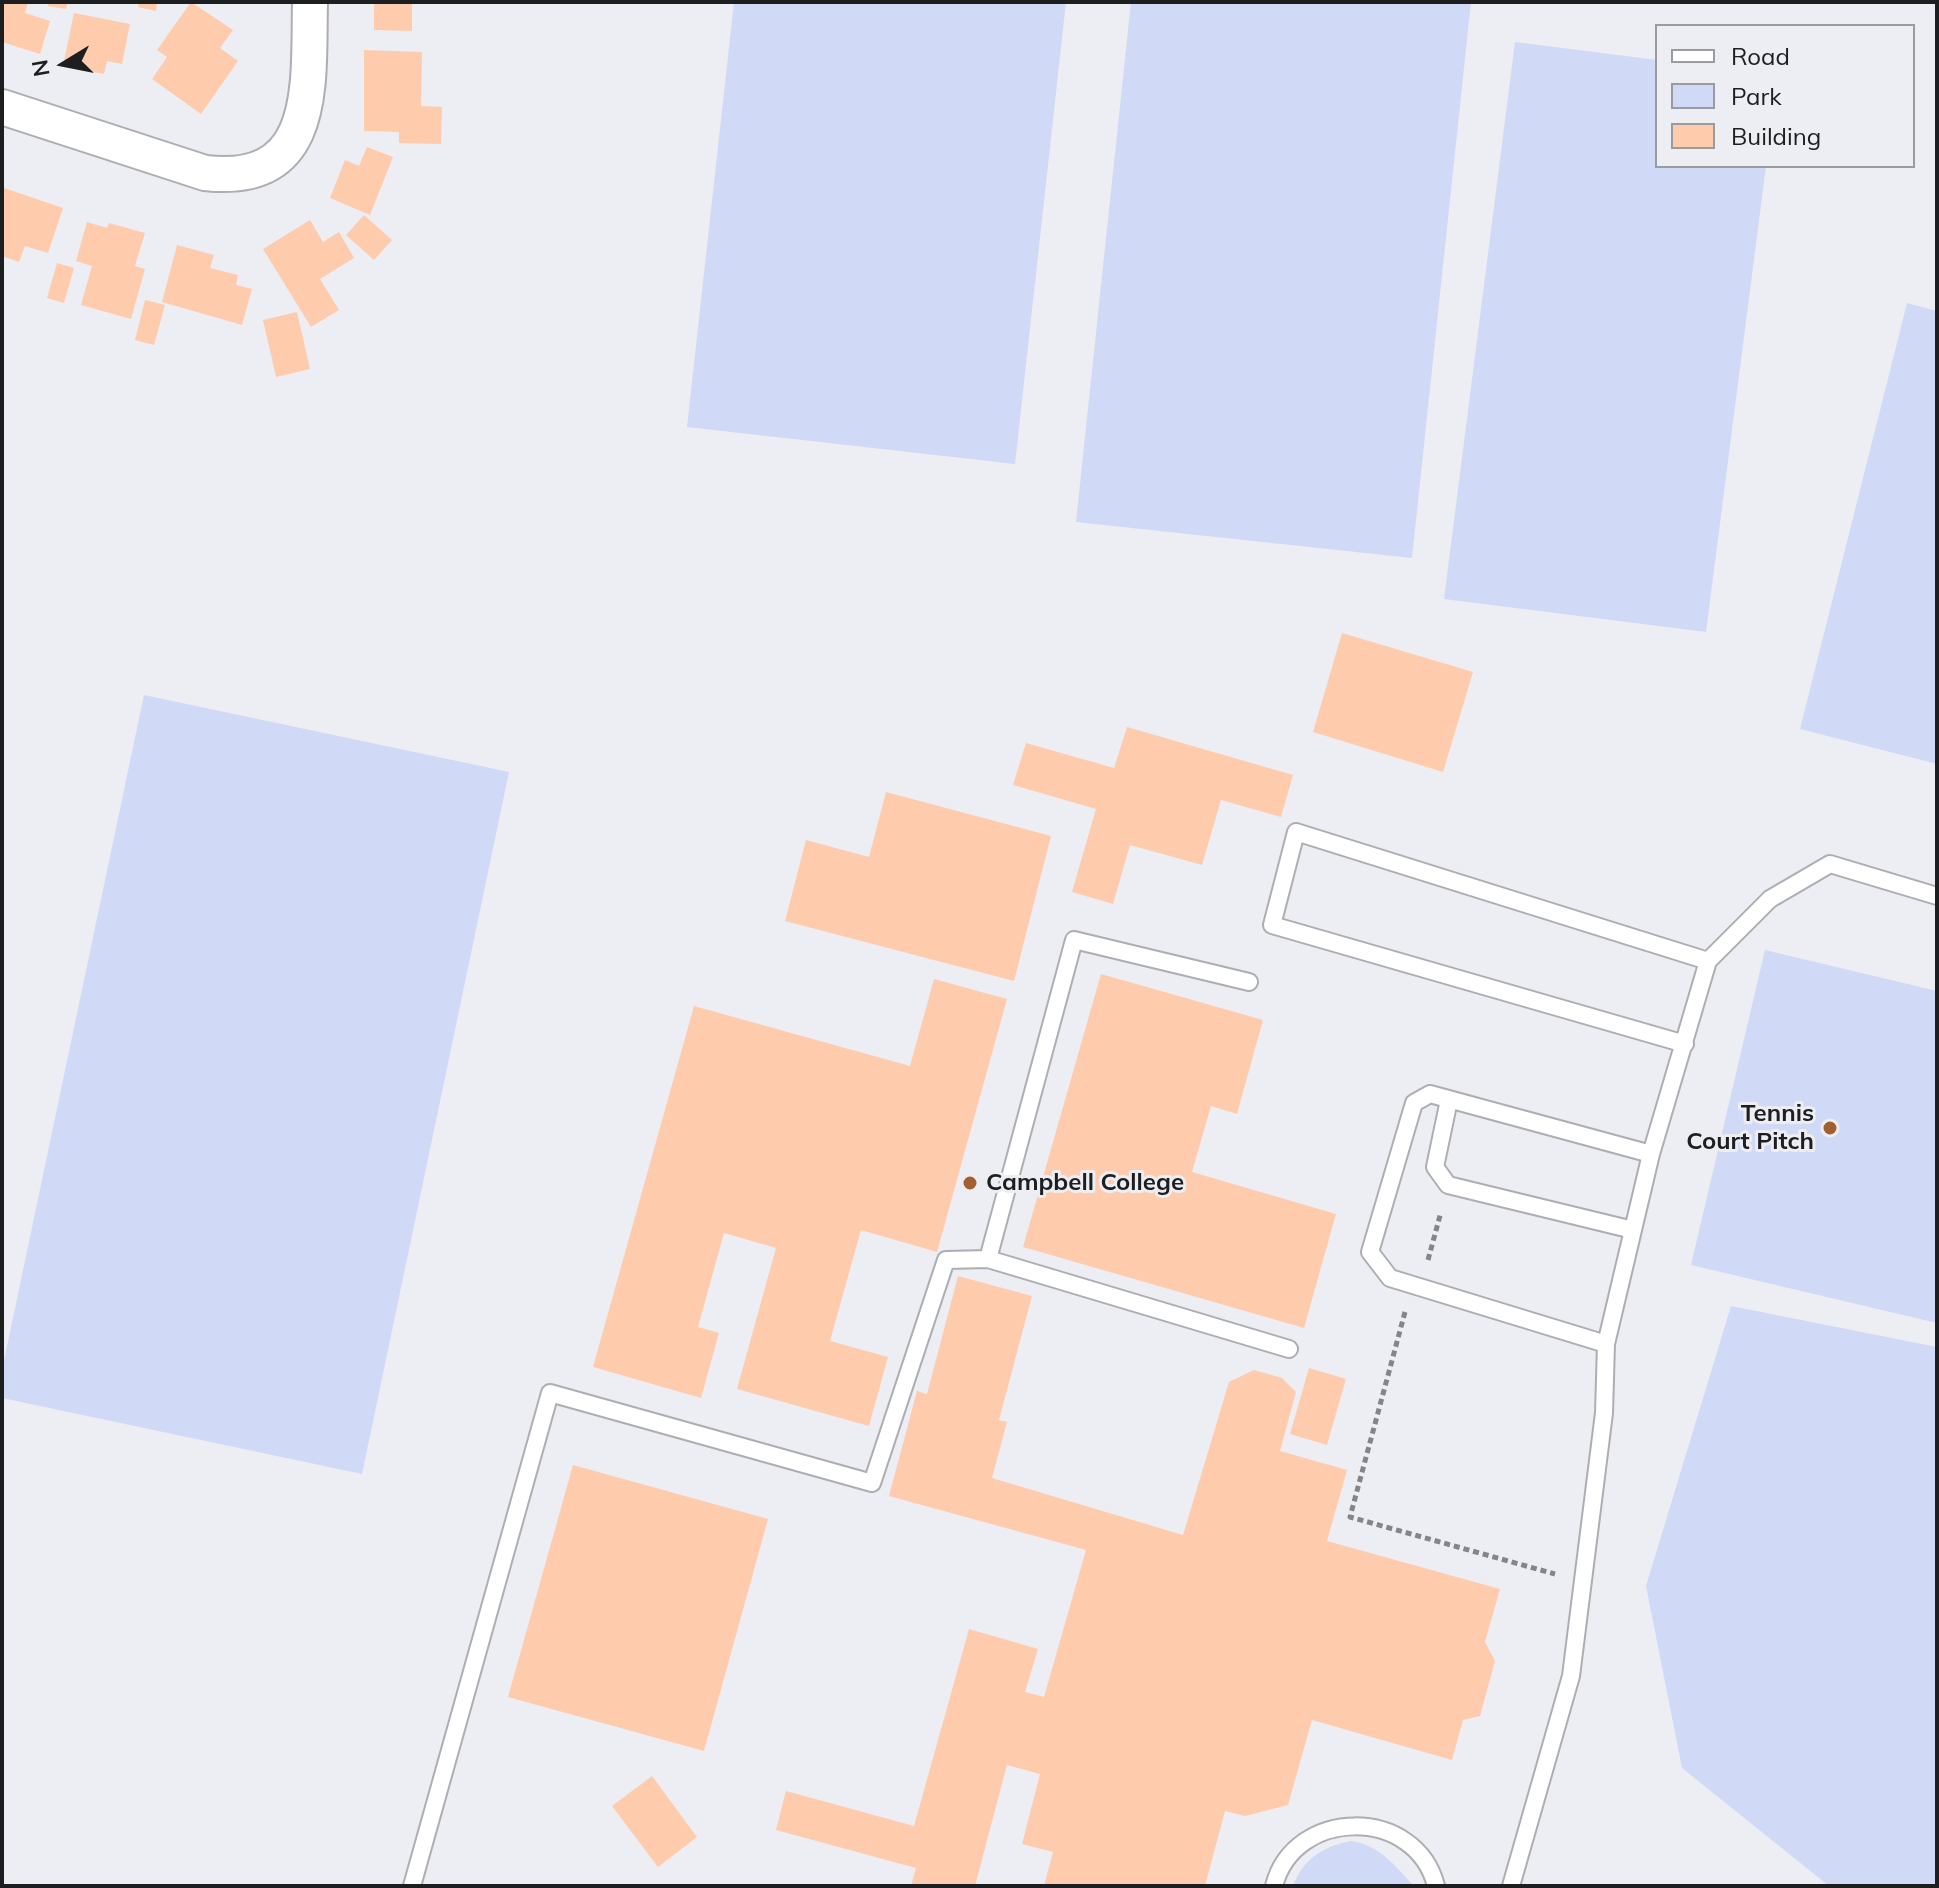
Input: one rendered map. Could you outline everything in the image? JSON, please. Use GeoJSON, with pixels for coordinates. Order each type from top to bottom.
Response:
{"type":"FeatureCollection","features":[{"type":"Feature","properties":{"kind":"street"},"geometry":{"type":"LineString","coordinates":[[2,107],[205,173],[235,177],[266,166],[286,153],[299,132],[308,88],[310,2]]}},
{"type":"Feature","properties":{"kind":"lane"},"geometry":{"type":"LineString","coordinates":[[1685,1044],[1272,925],[1296,832],[1708,961]]}},
{"type":"Feature","properties":{"kind":"lane"},"geometry":{"type":"LineString","coordinates":[[1511,1886],[1571,1676],[1604,1413],[1606,1344],[1651,1154],[1708,961],[1770,899],[1830,864],[1937,896]]}},
{"type":"Feature","properties":{"kind":"lane"},"geometry":{"type":"LineString","coordinates":[[988,1259],[1074,940],[1249,982]]}},
{"type":"Feature","properties":{"kind":"lane"},"geometry":{"type":"LineString","coordinates":[[1606,1344],[1390,1278],[1370,1252],[1414,1103],[1430,1094],[1651,1154]]}},
{"type":"Feature","properties":{"kind":"lane"},"geometry":{"type":"LineString","coordinates":[[1449,1100],[1435,1167],[1448,1185],[1633,1230]]}},
{"type":"Feature","properties":{"kind":"lane"},"geometry":{"type":"LineString","coordinates":[[412,1886],[550,1393],[872,1483],[946,1260],[988,1259],[1289,1349]]}},
{"type":"Feature","properties":{"kind":"lane"},"geometry":{"type":"LineString","coordinates":[[1274,1886],[1292,1852],[1314,1835],[1341,1826],[1370,1826],[1397,1835],[1419,1853],[1436,1886]]}},
{"type":"Feature","properties":{"kind":"path"},"geometry":{"type":"LineString","coordinates":[[1448,1185],[1421,1287],[1405,1310],[1350,1517],[1583,1582]]}},
{"type":"Feature","properties":{"kind":"green space"},"geometry":{"type":"Polygon","coordinates":[[[734,2],[1066,2],[1015,464],[687,427],[734,2]]]}},
{"type":"Feature","properties":{"kind":"green space"},"geometry":{"type":"Polygon","coordinates":[[[1131,2],[1471,2],[1412,558],[1076,522],[1131,2]]]}},
{"type":"Feature","properties":{"kind":"green space"},"geometry":{"type":"Polygon","coordinates":[[[1515,42],[1655,60],[1655,168],[1766,168],[1706,632],[1444,599],[1515,42]]]}},
{"type":"Feature","properties":{"kind":"green space"},"geometry":{"type":"Polygon","coordinates":[[[1907,303],[1937,311],[1937,764],[1800,729],[1907,303]]]}},
{"type":"Feature","properties":{"kind":"green space"},"geometry":{"type":"Polygon","coordinates":[[[144,695],[509,772],[362,1474],[2,1398],[2,1370],[144,695]]]}},
{"type":"Feature","properties":{"kind":"green space","name":"Tennis Court Pitch"},"geometry":{"type":"Polygon","coordinates":[[[1765,950],[1937,991],[1937,1323],[1691,1265],[1765,950]]]}},
{"type":"Feature","properties":{"kind":"green space"},"geometry":{"type":"Polygon","coordinates":[[[1731,1306],[1937,1347],[1937,1886],[1829,1886],[1682,1768],[1646,1586],[1731,1306]]]}},
{"type":"Feature","properties":{"kind":"green space"},"geometry":{"type":"Polygon","coordinates":[[[1351,1841],[1379,1852],[1414,1886],[1293,1886],[1302,1868],[1316,1855],[1332,1846],[1351,1841]]]}},
{"type":"Feature","properties":{"kind":"building"},"geometry":{"type":"Polygon","coordinates":[[[2,2],[28,2],[25,13],[50,21],[40,54],[2,42],[2,2]]]}},
{"type":"Feature","properties":{"kind":"building"},"geometry":{"type":"Polygon","coordinates":[[[49,2],[68,2],[66,9],[48,6],[49,2]]]}},
{"type":"Feature","properties":{"kind":"building"},"geometry":{"type":"Polygon","coordinates":[[[139,2],[157,2],[156,11],[138,7],[139,2]]]}},
{"type":"Feature","properties":{"kind":"building"},"geometry":{"type":"Polygon","coordinates":[[[191,2],[233,30],[220,48],[238,61],[201,114],[152,79],[167,57],[157,50],[191,2]]]}},
{"type":"Feature","properties":{"kind":"building"},"geometry":{"type":"Polygon","coordinates":[[[374,2],[412,2],[412,31],[374,30],[374,2]]]}},
{"type":"Feature","properties":{"kind":"building"},"geometry":{"type":"Polygon","coordinates":[[[74,13],[130,24],[122,64],[107,61],[104,74],[63,66],[74,13]]]}},
{"type":"Feature","properties":{"kind":"building"},"geometry":{"type":"Polygon","coordinates":[[[364,50],[422,52],[421,106],[442,107],[441,144],[399,143],[399,132],[364,131],[364,50]]]}},
{"type":"Feature","properties":{"kind":"building"},"geometry":{"type":"Polygon","coordinates":[[[367,147],[393,157],[370,215],[330,198],[345,160],[359,166],[367,147]]]}},
{"type":"Feature","properties":{"kind":"building"},"geometry":{"type":"Polygon","coordinates":[[[4,188],[63,208],[48,253],[25,246],[19,262],[2,256],[4,188]]]}},
{"type":"Feature","properties":{"kind":"building"},"geometry":{"type":"Polygon","coordinates":[[[364,215],[392,240],[374,260],[346,235],[364,215]]]}},
{"type":"Feature","properties":{"kind":"building"},"geometry":{"type":"Polygon","coordinates":[[[310,220],[323,242],[339,232],[354,258],[320,279],[339,310],[311,327],[263,249],[310,220]]]}},
{"type":"Feature","properties":{"kind":"building"},"geometry":{"type":"Polygon","coordinates":[[[87,222],[107,228],[109,223],[145,233],[135,266],[145,269],[131,319],[81,305],[92,266],[76,261],[87,222]]]}},
{"type":"Feature","properties":{"kind":"building"},"geometry":{"type":"Polygon","coordinates":[[[177,245],[214,255],[210,268],[238,275],[236,285],[252,289],[242,325],[162,302],[177,245]]]}},
{"type":"Feature","properties":{"kind":"building"},"geometry":{"type":"Polygon","coordinates":[[[57,263],[74,268],[64,303],[47,298],[57,263]]]}},
{"type":"Feature","properties":{"kind":"building"},"geometry":{"type":"Polygon","coordinates":[[[145,300],[165,305],[154,345],[135,340],[145,300]]]}},
{"type":"Feature","properties":{"kind":"building"},"geometry":{"type":"Polygon","coordinates":[[[297,312],[310,369],[276,377],[263,320],[297,312]]]}},
{"type":"Feature","properties":{"kind":"building"},"geometry":{"type":"Polygon","coordinates":[[[1342,633],[1473,672],[1443,772],[1313,732],[1342,633]]]}},
{"type":"Feature","properties":{"kind":"building"},"geometry":{"type":"Polygon","coordinates":[[[1127,727],[1293,775],[1281,817],[1221,800],[1202,865],[1130,845],[1113,904],[1072,892],[1096,809],[1013,785],[1026,743],[1114,768],[1127,727]]]}},
{"type":"Feature","properties":{"kind":"building"},"geometry":{"type":"Polygon","coordinates":[[[886,792],[1051,836],[1014,981],[785,921],[806,840],[869,857],[886,792]]]}},
{"type":"Feature","properties":{"kind":"building"},"geometry":{"type":"Polygon","coordinates":[[[1101,974],[1263,1020],[1237,1114],[1211,1106],[1192,1172],[1336,1214],[1304,1328],[1023,1247],[1101,974]]]}},
{"type":"Feature","properties":{"kind":"building"},"geometry":{"type":"Polygon","coordinates":[[[934,979],[1007,999],[937,1252],[861,1230],[830,1341],[888,1357],[869,1426],[737,1389],[776,1248],[724,1233],[698,1327],[719,1333],[701,1398],[593,1367],[694,1006],[910,1066],[934,979]]]}},
{"type":"Feature","properties":{"kind":"building"},"geometry":{"type":"Polygon","coordinates":[[[958,1276],[1032,1296],[999,1420],[1007,1422],[992,1478],[1183,1535],[1229,1382],[1254,1370],[1282,1378],[1296,1392],[1280,1451],[1347,1470],[1327,1541],[1500,1589],[1485,1642],[1495,1661],[1480,1716],[1463,1720],[1452,1760],[1312,1720],[1288,1805],[1245,1816],[1225,1811],[1205,1886],[1044,1886],[1053,1852],[1022,1844],[1040,1774],[1007,1765],[975,1886],[911,1886],[916,1868],[776,1830],[786,1791],[914,1826],[969,1629],[1038,1649],[1025,1692],[1044,1697],[1086,1550],[889,1496],[917,1391],[927,1394],[958,1276]]]}},
{"type":"Feature","properties":{"kind":"building"},"geometry":{"type":"Polygon","coordinates":[[[1309,1368],[1346,1379],[1327,1445],[1290,1434],[1309,1368]]]}},
{"type":"Feature","properties":{"kind":"building"},"geometry":{"type":"Polygon","coordinates":[[[573,1465],[768,1519],[704,1751],[508,1697],[573,1465]]]}},
{"type":"Feature","properties":{"kind":"building"},"geometry":{"type":"Polygon","coordinates":[[[652,1776],[697,1837],[658,1867],[612,1806],[652,1776]]]}},
{"type":"Feature","properties":{"kind":"place","name":"Tennis Court Pitch"},"geometry":{"type":"Point","coordinates":[1830,1128]}},
{"type":"Feature","properties":{"kind":"place","name":"Campbell College"},"geometry":{"type":"Point","coordinates":[970,1183]}}]}
